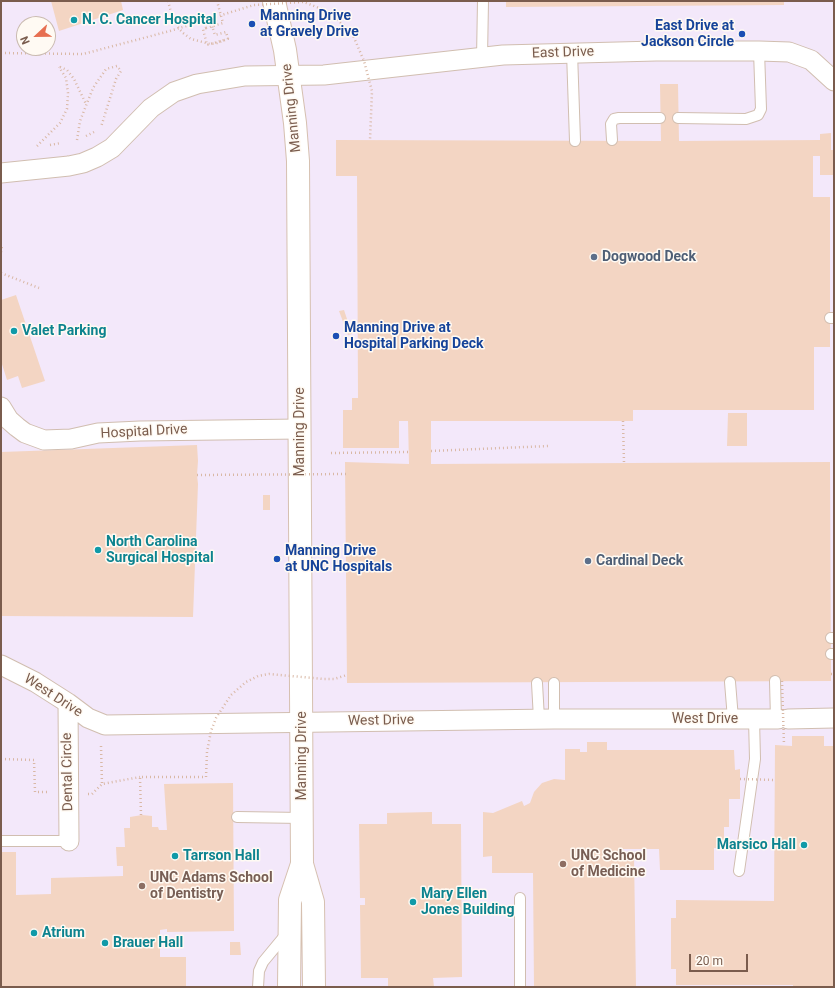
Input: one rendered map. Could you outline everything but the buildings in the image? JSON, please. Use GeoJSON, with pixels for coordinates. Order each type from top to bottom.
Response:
{"type":"FeatureCollection","features":[{"type":"Feature","properties":{"kind":"street","name":"Manning Drive"},"geometry":{"type":"LineString","coordinates":[[274,1],[289,76],[298,162],[299,202],[297,270],[300,429],[302,864],[313,902],[314,987]]}},
{"type":"Feature","properties":{"kind":"street","name":"East Drive"},"geometry":{"type":"LineString","coordinates":[[289,76],[324,75],[503,55],[572,52],[760,50],[789,52],[811,60],[833,76]]}},
{"type":"Feature","properties":{"kind":"street"},"geometry":{"type":"LineString","coordinates":[[1,173],[69,166],[83,163],[97,157],[112,148],[151,108],[163,99],[186,87],[214,80],[245,76],[289,76]]}},
{"type":"Feature","properties":{"kind":"street","name":"Hospital Drive"},"geometry":{"type":"LineString","coordinates":[[1,407],[9,420],[9,428],[44,440],[71,439],[98,434],[140,430],[300,429]]}},
{"type":"Feature","properties":{"kind":"street","name":"West Drive"},"geometry":{"type":"LineString","coordinates":[[1,665],[34,682],[68,703],[88,718],[105,725],[546,719],[834,718]]}},
{"type":"Feature","properties":{"kind":"street","name":"Dental Circle"},"geometry":{"type":"LineString","coordinates":[[68,703],[69,841]]}},
{"type":"Feature","properties":{"kind":"street","name":"Manning Drive"},"geometry":{"type":"LineString","coordinates":[[288,987],[290,900],[302,864]]}},
{"type":"Feature","properties":{"kind":"lane"},"geometry":{"type":"LineString","coordinates":[[482,58],[483,1]]}},
{"type":"Feature","properties":{"kind":"lane"},"geometry":{"type":"LineString","coordinates":[[678,118],[746,119],[758,115],[761,108],[760,50]]}},
{"type":"Feature","properties":{"kind":"lane"},"geometry":{"type":"LineString","coordinates":[[572,52],[575,141]]}},
{"type":"Feature","properties":{"kind":"lane"},"geometry":{"type":"LineString","coordinates":[[612,140],[611,124],[614,119],[660,118]]}},
{"type":"Feature","properties":{"kind":"lane"},"geometry":{"type":"LineString","coordinates":[[730,682],[733,719]]}},
{"type":"Feature","properties":{"kind":"lane"},"geometry":{"type":"LineString","coordinates":[[778,682],[781,719]]}},
{"type":"Feature","properties":{"kind":"lane"},"geometry":{"type":"LineString","coordinates":[[537,683],[546,719]]}},
{"type":"Feature","properties":{"kind":"lane"},"geometry":{"type":"LineString","coordinates":[[546,719],[554,683]]}},
{"type":"Feature","properties":{"kind":"lane"},"geometry":{"type":"LineString","coordinates":[[739,871],[755,759],[754,719]]}},
{"type":"Feature","properties":{"kind":"lane"},"geometry":{"type":"LineString","coordinates":[[237,817],[302,818]]}},
{"type":"Feature","properties":{"kind":"lane"},"geometry":{"type":"LineString","coordinates":[[1,841],[69,841]]}},
{"type":"Feature","properties":{"kind":"lane"},"geometry":{"type":"LineString","coordinates":[[520,898],[520,987]]}},
{"type":"Feature","properties":{"kind":"lane"},"geometry":{"type":"LineString","coordinates":[[258,987],[259,971],[263,962],[290,930]]}},
{"type":"Feature","properties":{"kind":"path"},"geometry":{"type":"LineString","coordinates":[[168,1],[176,26],[191,39],[210,44],[217,44],[230,38]]}},
{"type":"Feature","properties":{"kind":"path"},"geometry":{"type":"LineString","coordinates":[[210,19],[212,24],[213,30],[215,35],[226,32],[228,39],[207,45],[203,29],[206,28],[213,26],[223,23],[216,1]]}},
{"type":"Feature","properties":{"kind":"path"},"geometry":{"type":"LineString","coordinates":[[1,53],[83,54],[170,31],[254,5],[304,2],[329,12],[352,33],[364,61],[372,91],[370,140]]}},
{"type":"Feature","properties":{"kind":"path"},"geometry":{"type":"LineString","coordinates":[[77,140],[80,121],[93,88],[106,69],[116,66],[121,71],[116,79],[101,127]]}},
{"type":"Feature","properties":{"kind":"path"},"geometry":{"type":"LineString","coordinates":[[37,146],[60,123],[67,109],[68,94],[66,78],[59,67],[67,70],[74,79],[86,105]]}},
{"type":"Feature","properties":{"kind":"path"},"geometry":{"type":"LineString","coordinates":[[86,136],[94,132]]}},
{"type":"Feature","properties":{"kind":"path"},"geometry":{"type":"LineString","coordinates":[[50,145],[61,143]]}},
{"type":"Feature","properties":{"kind":"path"},"geometry":{"type":"LineString","coordinates":[[1,252],[2,246]]}},
{"type":"Feature","properties":{"kind":"path"},"geometry":{"type":"LineString","coordinates":[[1,273],[39,288]]}},
{"type":"Feature","properties":{"kind":"path"},"geometry":{"type":"LineString","coordinates":[[623,421],[624,463]]}},
{"type":"Feature","properties":{"kind":"path"},"geometry":{"type":"LineString","coordinates":[[431,451],[549,446]]}},
{"type":"Feature","properties":{"kind":"path"},"geometry":{"type":"LineString","coordinates":[[331,453],[408,452]]}},
{"type":"Feature","properties":{"kind":"path"},"geometry":{"type":"LineString","coordinates":[[197,475],[346,474]]}},
{"type":"Feature","properties":{"kind":"path"},"geometry":{"type":"LineString","coordinates":[[1,759],[34,760],[35,792],[92,794],[102,784],[140,777],[206,777],[207,752],[211,731],[216,718],[231,695],[246,682],[258,676],[269,674],[324,679],[334,679],[346,675]]}},
{"type":"Feature","properties":{"kind":"path"},"geometry":{"type":"LineString","coordinates":[[778,682],[784,746]]}},
{"type":"Feature","properties":{"kind":"path"},"geometry":{"type":"LineString","coordinates":[[101,746],[102,784]]}},
{"type":"Feature","properties":{"kind":"path"},"geometry":{"type":"LineString","coordinates":[[140,777],[141,815]]}},
{"type":"Feature","properties":{"kind":"path"},"geometry":{"type":"LineString","coordinates":[[740,779],[775,780]]}},
{"type":"Feature","properties":{"kind":"shaded area"},"geometry":{"type":"Polygon","coordinates":[[[1,1],[834,1],[834,987],[1,987],[1,1]]]}},
{"type":"Feature","properties":{"kind":"place","name":"N. C. Cancer Hospital"},"geometry":{"type":"Point","coordinates":[74,20]}},
{"type":"Feature","properties":{"kind":"place","name":"Manning Drive at Gravely Drive"},"geometry":{"type":"Point","coordinates":[252,24]}},
{"type":"Feature","properties":{"kind":"place","name":"East Drive at Jackson Circle"},"geometry":{"type":"Point","coordinates":[742,34]}},
{"type":"Feature","properties":{"kind":"place","name":"Dogwood Deck"},"geometry":{"type":"Point","coordinates":[594,257]}},
{"type":"Feature","properties":{"kind":"place","name":"Valet Parking"},"geometry":{"type":"Point","coordinates":[14,331]}},
{"type":"Feature","properties":{"kind":"place","name":"Manning Drive at Hospital Parking Deck"},"geometry":{"type":"Point","coordinates":[336,336]}},
{"type":"Feature","properties":{"kind":"place","name":"North Carolina Surgical Hospital"},"geometry":{"type":"Point","coordinates":[98,550]}},
{"type":"Feature","properties":{"kind":"place","name":"Manning Drive at UNC Hospitals"},"geometry":{"type":"Point","coordinates":[277,559]}},
{"type":"Feature","properties":{"kind":"place","name":"Cardinal Deck"},"geometry":{"type":"Point","coordinates":[588,561]}},
{"type":"Feature","properties":{"kind":"place","name":"Marsico Hall"},"geometry":{"type":"Point","coordinates":[804,845]}},
{"type":"Feature","properties":{"kind":"place","name":"Tarrson Hall"},"geometry":{"type":"Point","coordinates":[175,856]}},
{"type":"Feature","properties":{"kind":"place","name":"UNC School of Medicine"},"geometry":{"type":"Point","coordinates":[563,864]}},
{"type":"Feature","properties":{"kind":"place","name":"UNC Adams School of Dentistry"},"geometry":{"type":"Point","coordinates":[142,886]}},
{"type":"Feature","properties":{"kind":"place","name":"Mary Ellen Jones Building"},"geometry":{"type":"Point","coordinates":[413,902]}},
{"type":"Feature","properties":{"kind":"place","name":"Atrium"},"geometry":{"type":"Point","coordinates":[34,933]}},
{"type":"Feature","properties":{"kind":"place","name":"Brauer Hall"},"geometry":{"type":"Point","coordinates":[105,943]}}]}
